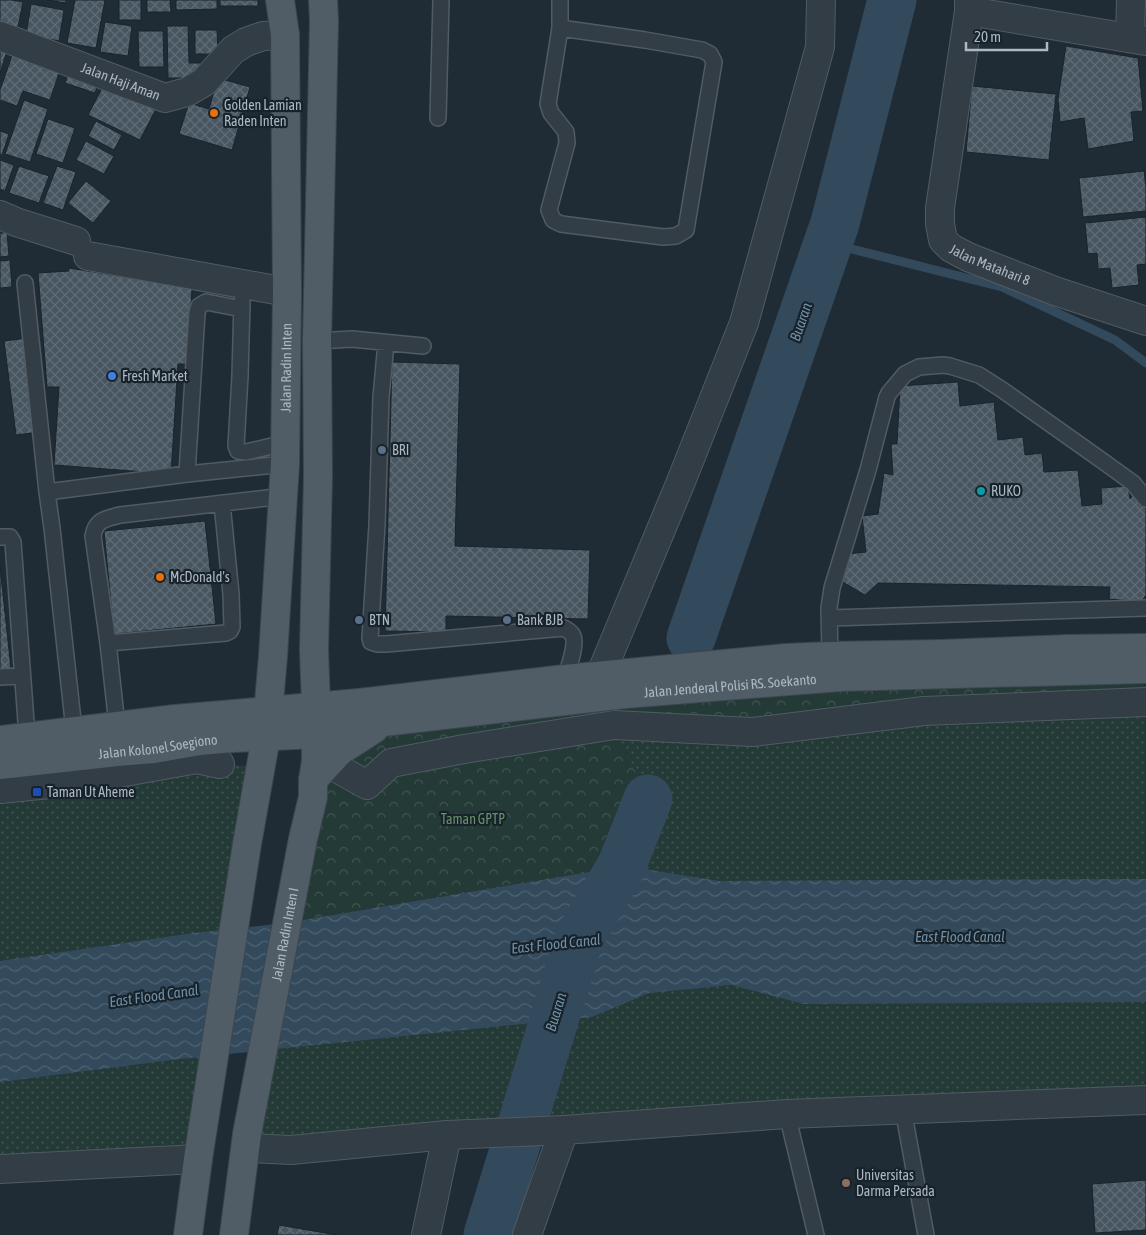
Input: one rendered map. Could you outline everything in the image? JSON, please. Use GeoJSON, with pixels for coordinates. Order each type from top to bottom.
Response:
{"type":"FeatureCollection","features":[{"type":"Feature","properties":{"kind":"main road","name":"Jalan Radin Inten"},"geometry":{"type":"LineString","coordinates":[[267,724],[284,496],[285,454],[287,292],[285,34],[280,0]]}},
{"type":"Feature","properties":{"kind":"main road"},"geometry":{"type":"LineString","coordinates":[[316,734],[314,650],[318,477],[323,0]]}},
{"type":"Feature","properties":{"kind":"main road","name":"Jalan Jenderal Polisi RS. Soekanto"},"geometry":{"type":"LineString","coordinates":[[316,734],[786,658],[1146,648]]}},
{"type":"Feature","properties":{"kind":"main road","name":"Jalan Jenderal Polisi RS. Soekanto"},"geometry":{"type":"LineString","coordinates":[[316,706],[359,703],[600,676],[626,683],[764,682],[841,677],[1146,669]]}},
{"type":"Feature","properties":{"kind":"main road","name":"Jalan Kolonel Soegiono"},"geometry":{"type":"LineString","coordinates":[[0,765],[154,749],[200,741],[267,724],[316,706]]}},
{"type":"Feature","properties":{"kind":"main road"},"geometry":{"type":"LineString","coordinates":[[321,772],[340,751],[383,722]]}},
{"type":"Feature","properties":{"kind":"main road"},"geometry":{"type":"LineString","coordinates":[[188,1235],[198,1159],[267,724]]}},
{"type":"Feature","properties":{"kind":"main road","name":"Jalan Kolonel Soegiono"},"geometry":{"type":"LineString","coordinates":[[0,740],[117,726],[267,724],[316,734]]}},
{"type":"Feature","properties":{"kind":"main road","name":"Jalan Radin Inten I"},"geometry":{"type":"LineString","coordinates":[[234,1235],[246,1141],[303,840],[321,772],[316,761],[316,734]]}},
{"type":"Feature","properties":{"kind":"main road"},"geometry":{"type":"LineString","coordinates":[[200,741],[220,754],[235,757],[250,766],[258,780]]}},
{"type":"Feature","properties":{"kind":"street"},"geometry":{"type":"LineString","coordinates":[[600,676],[676,494],[744,323],[820,47],[821,0]]}},
{"type":"Feature","properties":{"kind":"street"},"geometry":{"type":"LineString","coordinates":[[969,6],[1138,39],[1131,0]]}},
{"type":"Feature","properties":{"kind":"street","name":"Jalan Matahari 8"},"geometry":{"type":"LineString","coordinates":[[969,6],[940,208],[943,240],[951,248],[968,257],[1055,291],[1146,321]]}},
{"type":"Feature","properties":{"kind":"street","name":"Jalan Haji Aman"},"geometry":{"type":"LineString","coordinates":[[0,36],[165,98],[187,92],[204,82],[233,50],[246,42],[263,36],[285,34]]}},
{"type":"Feature","properties":{"kind":"street"},"geometry":{"type":"LineString","coordinates":[[0,215],[82,248],[287,292]]}},
{"type":"Feature","properties":{"kind":"street"},"geometry":{"type":"LineString","coordinates":[[321,772],[367,785],[391,763],[464,749],[614,725],[752,732],[924,711],[1146,702]]}},
{"type":"Feature","properties":{"kind":"street"},"geometry":{"type":"LineString","coordinates":[[0,789],[69,782],[196,759],[220,764]]}},
{"type":"Feature","properties":{"kind":"street"},"geometry":{"type":"LineString","coordinates":[[246,1141],[292,1150],[447,1135],[550,1131],[787,1114],[1146,1100]]}},
{"type":"Feature","properties":{"kind":"street"},"geometry":{"type":"LineString","coordinates":[[527,1235],[550,1131]]}},
{"type":"Feature","properties":{"kind":"street"},"geometry":{"type":"LineString","coordinates":[[426,1235],[447,1135]]}},
{"type":"Feature","properties":{"kind":"street"},"geometry":{"type":"LineString","coordinates":[[0,1169],[198,1159]]}},
{"type":"Feature","properties":{"kind":"lane"},"geometry":{"type":"LineString","coordinates":[[438,118],[441,0]]}},
{"type":"Feature","properties":{"kind":"lane"},"geometry":{"type":"LineString","coordinates":[[560,0],[560,28],[548,104],[551,113],[566,132],[567,143],[549,210],[553,220],[561,224],[676,236],[686,230],[714,62],[710,54],[702,50],[654,41],[560,28]]}},
{"type":"Feature","properties":{"kind":"lane"},"geometry":{"type":"LineString","coordinates":[[25,283],[74,730]]}},
{"type":"Feature","properties":{"kind":"lane"},"geometry":{"type":"LineString","coordinates":[[187,474],[197,313],[199,306],[206,302],[242,305],[236,446],[238,450],[285,454]]}},
{"type":"Feature","properties":{"kind":"lane"},"geometry":{"type":"LineString","coordinates":[[318,341],[352,340],[423,346]]}},
{"type":"Feature","properties":{"kind":"lane"},"geometry":{"type":"LineString","coordinates":[[386,343],[381,397],[371,642],[386,644],[564,628],[569,630],[573,636],[572,655],[565,679]]}},
{"type":"Feature","properties":{"kind":"lane"},"geometry":{"type":"LineString","coordinates":[[830,656],[829,608],[832,588],[868,470],[887,397],[905,374],[919,367],[950,366],[979,376],[1001,388],[1133,483],[1146,499]]}},
{"type":"Feature","properties":{"kind":"lane"},"geometry":{"type":"LineString","coordinates":[[47,492],[187,474],[285,454]]}},
{"type":"Feature","properties":{"kind":"lane"},"geometry":{"type":"LineString","coordinates":[[117,726],[93,536],[95,527],[102,520],[120,515],[284,496]]}},
{"type":"Feature","properties":{"kind":"lane"},"geometry":{"type":"LineString","coordinates":[[108,643],[226,633],[230,631],[232,627],[231,594],[222,503]]}},
{"type":"Feature","properties":{"kind":"lane"},"geometry":{"type":"LineString","coordinates":[[0,537],[10,537],[13,542],[27,736]]}},
{"type":"Feature","properties":{"kind":"lane"},"geometry":{"type":"LineString","coordinates":[[830,618],[1146,608]]}},
{"type":"Feature","properties":{"kind":"lane"},"geometry":{"type":"LineString","coordinates":[[0,677],[22,676]]}},
{"type":"Feature","properties":{"kind":"lane"},"geometry":{"type":"LineString","coordinates":[[903,1109],[926,1235]]}},
{"type":"Feature","properties":{"kind":"lane"},"geometry":{"type":"LineString","coordinates":[[787,1114],[816,1235]]}},
{"type":"Feature","properties":{"kind":"green space","name":"Taman GPTP"},"geometry":{"type":"Polygon","coordinates":[[[1146,669],[1146,702],[614,726],[648,799],[622,865],[288,922],[313,797],[383,722],[1146,669]]]}},
{"type":"Feature","properties":{"kind":"green space"},"geometry":{"type":"Polygon","coordinates":[[[1146,702],[1146,1100],[291,1150],[247,1134],[303,839],[464,749],[1146,702]]]}},
{"type":"Feature","properties":{"kind":"green space"},"geometry":{"type":"Polygon","coordinates":[[[220,764],[250,766],[198,1159],[0,1171],[0,789],[220,764]]]}},
{"type":"Feature","properties":{"kind":"water","name":"East Flood Canal"},"geometry":{"type":"Polygon","coordinates":[[[625,866],[719,881],[1146,879],[1146,1002],[804,1004],[731,985],[649,993],[592,1017],[179,1059],[0,1082],[0,961],[194,933],[286,923],[625,866]]]}},
{"type":"Feature","properties":{"kind":"building"},"geometry":{"type":"Polygon","coordinates":[[[0,0],[23,2],[18,27],[0,24],[0,0]]]}},
{"type":"Feature","properties":{"kind":"building"},"geometry":{"type":"Polygon","coordinates":[[[47,0],[66,0],[66,3],[47,0]]]}},
{"type":"Feature","properties":{"kind":"building"},"geometry":{"type":"Polygon","coordinates":[[[75,0],[105,0],[96,48],[67,43],[75,0]]]}},
{"type":"Feature","properties":{"kind":"building"},"geometry":{"type":"Polygon","coordinates":[[[119,0],[141,0],[141,20],[119,20],[119,0]]]}},
{"type":"Feature","properties":{"kind":"building"},"geometry":{"type":"Polygon","coordinates":[[[147,0],[170,0],[171,12],[147,12],[147,0]]]}},
{"type":"Feature","properties":{"kind":"building"},"geometry":{"type":"Polygon","coordinates":[[[176,0],[217,0],[217,9],[176,10],[176,0]]]}},
{"type":"Feature","properties":{"kind":"building"},"geometry":{"type":"Polygon","coordinates":[[[220,0],[258,0],[258,6],[220,6],[220,0]]]}},
{"type":"Feature","properties":{"kind":"building"},"geometry":{"type":"Polygon","coordinates":[[[31,4],[64,10],[59,41],[26,35],[31,4]]]}},
{"type":"Feature","properties":{"kind":"building"},"geometry":{"type":"Polygon","coordinates":[[[105,22],[132,26],[128,56],[100,52],[105,22]]]}},
{"type":"Feature","properties":{"kind":"building"},"geometry":{"type":"Polygon","coordinates":[[[167,26],[188,26],[189,63],[201,63],[202,78],[168,78],[167,26]]]}},
{"type":"Feature","properties":{"kind":"building"},"geometry":{"type":"Polygon","coordinates":[[[195,30],[217,30],[218,54],[195,54],[195,30]]]}},
{"type":"Feature","properties":{"kind":"building"},"geometry":{"type":"Polygon","coordinates":[[[138,31],[163,31],[164,67],[139,67],[138,31]]]}},
{"type":"Feature","properties":{"kind":"building"},"geometry":{"type":"Polygon","coordinates":[[[0,45],[8,48],[0,73],[0,45]]]}},
{"type":"Feature","properties":{"kind":"building"},"geometry":{"type":"Polygon","coordinates":[[[1066,46],[1138,58],[1143,111],[1131,112],[1134,141],[1088,149],[1084,118],[1060,122],[1058,99],[1066,46]]]}},
{"type":"Feature","properties":{"kind":"building"},"geometry":{"type":"Polygon","coordinates":[[[15,47],[62,64],[50,100],[23,91],[17,106],[0,100],[0,90],[15,47]]]}},
{"type":"Feature","properties":{"kind":"building"},"geometry":{"type":"Polygon","coordinates":[[[70,69],[100,79],[95,93],[65,83],[70,69]]]}},
{"type":"Feature","properties":{"kind":"building"},"geometry":{"type":"Polygon","coordinates":[[[108,77],[159,103],[140,140],[88,115],[108,77]]]}},
{"type":"Feature","properties":{"kind":"building","name":"Golden Lamian Raden Inten"},"geometry":{"type":"Polygon","coordinates":[[[218,78],[250,87],[232,150],[179,134],[189,103],[209,109],[218,78]]]}},
{"type":"Feature","properties":{"kind":"building"},"geometry":{"type":"Polygon","coordinates":[[[972,86],[1056,94],[1049,160],[966,152],[972,86]]]}},
{"type":"Feature","properties":{"kind":"building"},"geometry":{"type":"Polygon","coordinates":[[[24,100],[48,109],[30,162],[5,154],[24,100]]]}},
{"type":"Feature","properties":{"kind":"building"},"geometry":{"type":"Polygon","coordinates":[[[48,119],[75,128],[63,163],[36,154],[48,119]]]}},
{"type":"Feature","properties":{"kind":"building"},"geometry":{"type":"Polygon","coordinates":[[[96,121],[122,135],[114,150],[88,136],[96,121]]]}},
{"type":"Feature","properties":{"kind":"building"},"geometry":{"type":"Polygon","coordinates":[[[0,131],[9,134],[2,155],[0,155],[0,131]]]}},
{"type":"Feature","properties":{"kind":"building"},"geometry":{"type":"Polygon","coordinates":[[[86,141],[114,156],[104,174],[76,160],[86,141]]]}},
{"type":"Feature","properties":{"kind":"building"},"geometry":{"type":"Polygon","coordinates":[[[0,160],[14,165],[5,191],[0,189],[0,160]]]}},
{"type":"Feature","properties":{"kind":"building"},"geometry":{"type":"Polygon","coordinates":[[[19,166],[49,176],[39,203],[9,193],[19,166]]]}},
{"type":"Feature","properties":{"kind":"building"},"geometry":{"type":"Polygon","coordinates":[[[57,166],[76,172],[63,210],[43,203],[57,166]]]}},
{"type":"Feature","properties":{"kind":"building"},"geometry":{"type":"Polygon","coordinates":[[[1144,171],[1146,211],[1083,217],[1079,178],[1144,171]]]}},
{"type":"Feature","properties":{"kind":"building"},"geometry":{"type":"Polygon","coordinates":[[[86,181],[111,201],[93,223],[68,203],[86,181]]]}},
{"type":"Feature","properties":{"kind":"building"},"geometry":{"type":"Polygon","coordinates":[[[1146,217],[1146,264],[1137,265],[1139,285],[1112,288],[1110,268],[1098,269],[1097,253],[1088,254],[1085,223],[1146,217]]]}},
{"type":"Feature","properties":{"kind":"building"},"geometry":{"type":"Polygon","coordinates":[[[0,233],[7,233],[9,256],[0,257],[0,233]]]}},
{"type":"Feature","properties":{"kind":"building"},"geometry":{"type":"Polygon","coordinates":[[[10,260],[12,287],[0,288],[0,261],[10,260]]]}},
{"type":"Feature","properties":{"kind":"building","name":"Fresh Market"},"geometry":{"type":"Polygon","coordinates":[[[69,268],[192,288],[188,364],[178,364],[171,474],[54,465],[59,387],[47,387],[38,273],[69,271],[69,268]]]}},
{"type":"Feature","properties":{"kind":"building"},"geometry":{"type":"Polygon","coordinates":[[[28,338],[40,432],[16,435],[4,341],[28,338]]]}},
{"type":"Feature","properties":{"kind":"building"},"geometry":{"type":"Polygon","coordinates":[[[392,362],[460,364],[455,546],[590,550],[588,619],[446,616],[446,632],[385,631],[392,362]]]}},
{"type":"Feature","properties":{"kind":"building","name":"RUKO"},"geometry":{"type":"Polygon","coordinates":[[[958,382],[960,406],[994,402],[998,440],[1023,437],[1025,455],[1042,453],[1044,472],[1078,470],[1082,506],[1102,504],[1101,488],[1128,486],[1130,499],[1135,493],[1146,506],[1146,595],[1141,602],[1109,599],[1110,587],[878,583],[865,595],[841,581],[846,554],[866,552],[862,516],[878,514],[884,473],[893,475],[891,444],[897,444],[900,386],[958,382]]]}},
{"type":"Feature","properties":{"kind":"building","name":"McDonald's"},"geometry":{"type":"Polygon","coordinates":[[[205,521],[216,624],[114,634],[104,531],[205,521]]]}},
{"type":"Feature","properties":{"kind":"building"},"geometry":{"type":"Polygon","coordinates":[[[0,566],[11,669],[0,670],[0,566]]]}},
{"type":"Feature","properties":{"kind":"building"},"geometry":{"type":"Polygon","coordinates":[[[1146,1180],[1146,1230],[1095,1233],[1092,1184],[1146,1180]]]}},
{"type":"Feature","properties":{"kind":"building"},"geometry":{"type":"Polygon","coordinates":[[[279,1225],[337,1235],[277,1235],[279,1225]]]}},
{"type":"Feature","properties":{"kind":"waterway","name":"Buaran"},"geometry":{"type":"LineString","coordinates":[[691,638],[835,223],[892,0]]}},
{"type":"Feature","properties":{"kind":"waterway"},"geometry":{"type":"LineString","coordinates":[[828,243],[1002,287],[1115,340],[1146,363]]}},
{"type":"Feature","properties":{"kind":"waterway","name":"Buaran"},"geometry":{"type":"LineString","coordinates":[[488,1235],[579,939],[622,865],[648,799]]}},
{"type":"Feature","properties":{"kind":"place","name":"Golden Lamian Raden Inten"},"geometry":{"type":"Point","coordinates":[214,113]}},
{"type":"Feature","properties":{"kind":"place","name":"Fresh Market"},"geometry":{"type":"Point","coordinates":[112,376]}},
{"type":"Feature","properties":{"kind":"place","name":"BRI"},"geometry":{"type":"Point","coordinates":[382,450]}},
{"type":"Feature","properties":{"kind":"place","name":"RUKO"},"geometry":{"type":"Point","coordinates":[981,491]}},
{"type":"Feature","properties":{"kind":"place","name":"McDonald's"},"geometry":{"type":"Point","coordinates":[160,577]}},
{"type":"Feature","properties":{"kind":"place","name":"BTN"},"geometry":{"type":"Point","coordinates":[359,620]}},
{"type":"Feature","properties":{"kind":"place","name":"Bank BJB"},"geometry":{"type":"Point","coordinates":[507,620]}},
{"type":"Feature","properties":{"kind":"place","name":"Taman Ut Aheme"},"geometry":{"type":"Point","coordinates":[37,792]}},
{"type":"Feature","properties":{"kind":"place","name":"Universitas Darma Persada"},"geometry":{"type":"Point","coordinates":[846,1183]}}]}
